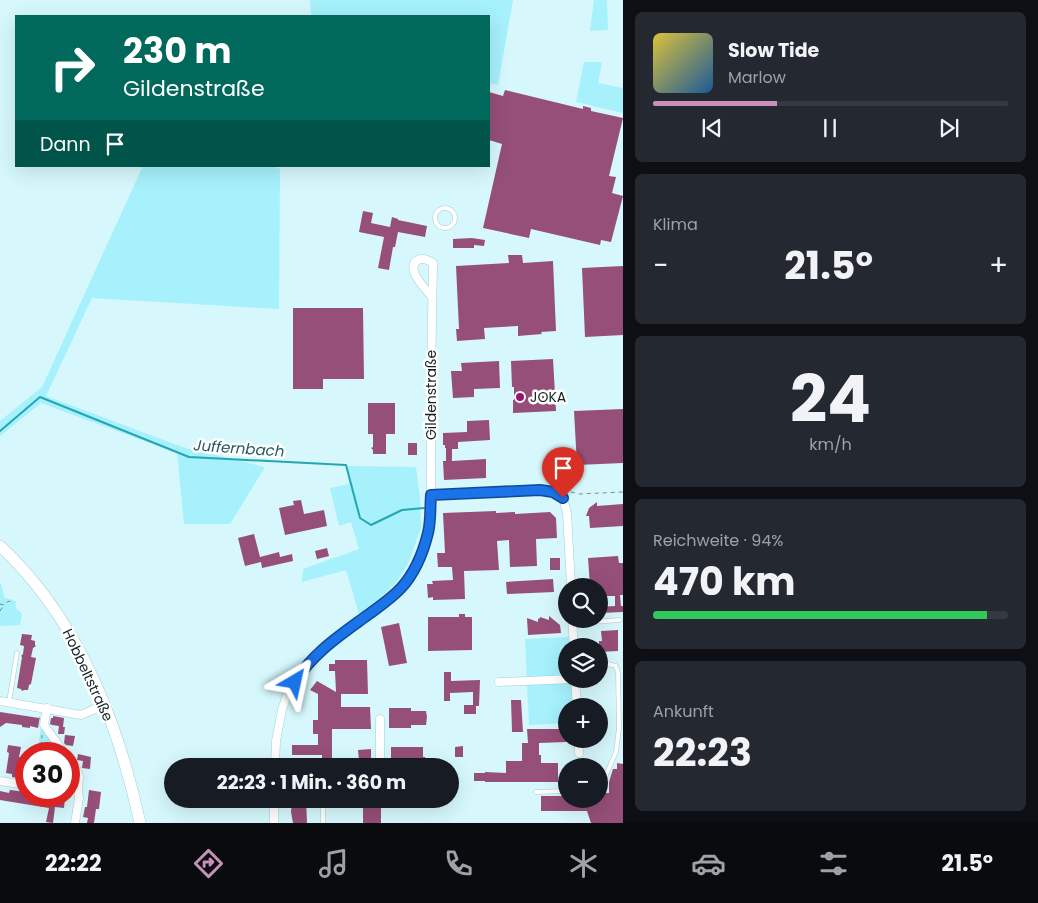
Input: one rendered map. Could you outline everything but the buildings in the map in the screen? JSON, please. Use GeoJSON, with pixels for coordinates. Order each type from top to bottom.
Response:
{"type":"FeatureCollection","features":[{"type":"Feature","properties":{"kind":"street","name":"Gildenstraße"},"geometry":{"type":"LineString","coordinates":[[275,758],[278,725],[282,710],[288,692],[302,671],[320,651],[384,603],[402,587],[414,570],[426,540],[429,531],[431,495],[432,296]]}},
{"type":"Feature","properties":{"kind":"street"},"geometry":{"type":"LineString","coordinates":[[431,495],[540,490],[553,492],[563,498],[567,513],[570,578]]}},
{"type":"Feature","properties":{"kind":"street","name":"Hobbeltstraße"},"geometry":{"type":"LineString","coordinates":[[0,546],[32,580],[59,617],[80,653],[118,741],[140,823]]}},
{"type":"Feature","properties":{"kind":"street"},"geometry":{"type":"LineString","coordinates":[[499,682],[558,680]]}},
{"type":"Feature","properties":{"kind":"street"},"geometry":{"type":"LineString","coordinates":[[0,701],[80,715],[104,705]]}},
{"type":"Feature","properties":{"kind":"street"},"geometry":{"type":"LineString","coordinates":[[47,708],[44,725],[56,742]]}},
{"type":"Feature","properties":{"kind":"street"},"geometry":{"type":"LineString","coordinates":[[380,719],[380,758]]}},
{"type":"Feature","properties":{"kind":"street"},"geometry":{"type":"LineString","coordinates":[[579,748],[580,753]]}},
{"type":"Feature","properties":{"kind":"street"},"geometry":{"type":"LineString","coordinates":[[0,781],[15,783]]}},
{"type":"Feature","properties":{"kind":"street"},"geometry":{"type":"LineString","coordinates":[[75,823],[78,807]]}},
{"type":"Feature","properties":{"kind":"street"},"geometry":{"type":"LineString","coordinates":[[274,808],[274,823]]}},
{"type":"Feature","properties":{"kind":"lane"},"geometry":{"type":"LineString","coordinates":[[447,208],[454,213],[454,223],[450,227],[442,228],[436,223],[435,217],[439,209],[447,208]]}},
{"type":"Feature","properties":{"kind":"lane"},"geometry":{"type":"LineString","coordinates":[[608,621],[620,620]]}},
{"type":"Feature","properties":{"kind":"lane"},"geometry":{"type":"LineString","coordinates":[[9,702],[17,653]]}},
{"type":"Feature","properties":{"kind":"lane"},"geometry":{"type":"LineString","coordinates":[[608,664],[616,666],[618,673],[619,728],[616,752],[608,770]]}},
{"type":"Feature","properties":{"kind":"lane"},"geometry":{"type":"LineString","coordinates":[[536,792],[558,791]]}},
{"type":"Feature","properties":{"kind":"lane"},"geometry":{"type":"LineString","coordinates":[[323,808],[323,823]]}},
{"type":"Feature","properties":{"kind":"path"},"geometry":{"type":"LineString","coordinates":[[571,492],[579,494],[623,492]]}},
{"type":"Feature","properties":{"kind":"path"},"geometry":{"type":"LineString","coordinates":[[0,611],[7,602],[13,602]]}},
{"type":"Feature","properties":{"kind":"path"},"geometry":{"type":"LineString","coordinates":[[0,604],[4,605]]}},
{"type":"Feature","properties":{"kind":"path"},"geometry":{"type":"LineString","coordinates":[[41,742],[43,732],[48,730]]}},
{"type":"Feature","properties":{"kind":"shaded area"},"geometry":{"type":"Polygon","coordinates":[[[310,0],[513,0],[498,85],[490,83],[490,15],[311,15],[310,0]]]}},
{"type":"Feature","properties":{"kind":"shaded area"},"geometry":{"type":"Polygon","coordinates":[[[594,0],[607,0],[608,30],[590,31],[594,0]]]}},
{"type":"Feature","properties":{"kind":"shaded area"},"geometry":{"type":"Polygon","coordinates":[[[584,62],[602,62],[598,83],[623,88],[623,113],[576,102],[584,62]]]}},
{"type":"Feature","properties":{"kind":"shaded area"},"geometry":{"type":"Polygon","coordinates":[[[143,167],[275,167],[280,169],[279,309],[92,298],[46,396],[185,448],[265,467],[230,524],[184,524],[177,453],[41,403],[0,436],[0,421],[42,387],[143,167]]]}},
{"type":"Feature","properties":{"kind":"shaded area"},"geometry":{"type":"Polygon","coordinates":[[[347,466],[416,467],[420,498],[421,528],[408,564],[398,580],[380,598],[359,614],[346,570],[302,582],[303,569],[359,549],[351,522],[339,526],[330,488],[349,484],[347,466]]]}},
{"type":"Feature","properties":{"kind":"shaded area"},"geometry":{"type":"Polygon","coordinates":[[[0,583],[5,598],[16,602],[16,608],[22,614],[20,625],[0,626],[0,583]]]}},
{"type":"Feature","properties":{"kind":"shaded area"},"geometry":{"type":"Polygon","coordinates":[[[569,637],[558,638],[558,688],[572,688],[572,698],[558,698],[558,723],[529,725],[525,639],[569,637]]]}},
{"type":"Feature","properties":{"kind":"shaded area"},"geometry":{"type":"Polygon","coordinates":[[[41,727],[52,742],[39,742],[41,727]]]}},
{"type":"Feature","properties":{"kind":"waterway","name":"Juffernbach"},"geometry":{"type":"LineString","coordinates":[[0,431],[40,397],[189,457],[346,465],[360,518],[371,525],[402,510],[424,508]]}},
{"type":"Feature","properties":{"kind":"place","name":"JOKA"},"geometry":{"type":"Point","coordinates":[520,397]}},
{"type":"Feature","properties":{"kind":"route"},"geometry":{"type":"LineString","coordinates":[[295,682],[309,662],[320,651],[384,603],[402,587],[414,570],[424,548],[429,531],[431,495],[540,490],[553,492],[563,498]]}}]}
